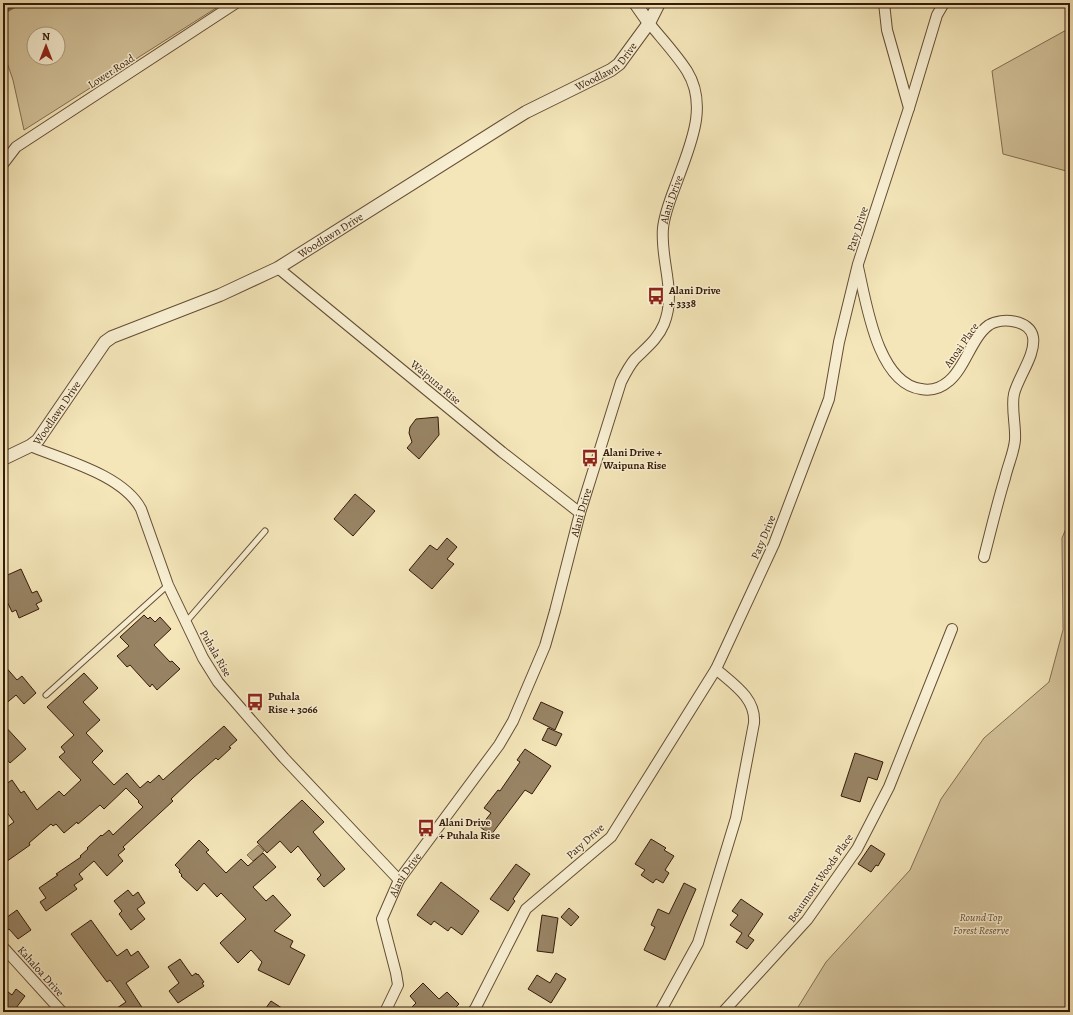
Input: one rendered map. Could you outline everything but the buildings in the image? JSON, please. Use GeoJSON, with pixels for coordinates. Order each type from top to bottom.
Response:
{"type":"FeatureCollection","features":[{"type":"Feature","properties":{"kind":"street","name":"Lower Road"},"geometry":{"type":"LineString","coordinates":[[3,164],[21,144],[236,3]]}},
{"type":"Feature","properties":{"kind":"street","name":"Alani Drive"},"geometry":{"type":"LineString","coordinates":[[386,1012],[398,985],[382,919],[400,880],[499,745],[513,720],[545,646],[580,513],[621,382],[630,366],[659,334],[667,317],[670,298],[662,239],[664,217],[691,145],[697,120],[695,95],[687,71],[635,3]]}},
{"type":"Feature","properties":{"kind":"street","name":"Woodlawn Drive"},"geometry":{"type":"LineString","coordinates":[[3,459],[30,446],[38,440],[105,342],[220,295],[278,268],[526,112],[602,76],[619,64],[649,23],[659,3]]}},
{"type":"Feature","properties":{"kind":"street"},"geometry":{"type":"LineString","coordinates":[[884,3],[887,30],[909,108]]}},
{"type":"Feature","properties":{"kind":"street","name":"Paty Drive"},"geometry":{"type":"LineString","coordinates":[[472,1012],[475,1009],[526,909],[611,837],[716,669],[774,544],[829,399],[839,342],[858,264],[909,108],[937,15],[944,3]]}},
{"type":"Feature","properties":{"kind":"street","name":"Anoai Place"},"geometry":{"type":"LineString","coordinates":[[858,264],[872,330],[880,351],[899,379],[913,388],[930,390],[940,387],[950,381],[984,330],[994,322],[1008,320],[1016,322],[1028,329],[1033,336],[1032,349],[1014,395],[1015,440],[984,557]]}},
{"type":"Feature","properties":{"kind":"street","name":"Waipuna Rise"},"geometry":{"type":"LineString","coordinates":[[278,268],[502,452],[580,513]]}},
{"type":"Feature","properties":{"kind":"street","name":"Puhala Rise"},"geometry":{"type":"LineString","coordinates":[[30,446],[101,474],[137,500],[168,585],[203,658],[222,687],[284,758],[400,880]]}},
{"type":"Feature","properties":{"kind":"street","name":"Beaumont Woods Place"},"geometry":{"type":"LineString","coordinates":[[723,1012],[807,920],[857,849],[889,787],[952,629]]}},
{"type":"Feature","properties":{"kind":"street"},"geometry":{"type":"LineString","coordinates":[[660,1012],[698,943],[736,818],[754,723],[753,709],[749,700],[716,669]]}},
{"type":"Feature","properties":{"kind":"street","name":"Kahaloa Drive"},"geometry":{"type":"LineString","coordinates":[[3,947],[62,1012]]}},
{"type":"Feature","properties":{"kind":"lane"},"geometry":{"type":"LineString","coordinates":[[186,623],[265,531]]}},
{"type":"Feature","properties":{"kind":"lane"},"geometry":{"type":"LineString","coordinates":[[46,695],[168,585]]}},
{"type":"Feature","properties":{"kind":"green space"},"geometry":{"type":"Polygon","coordinates":[[[3,3],[224,3],[24,130],[13,80],[3,51],[3,3]]]}},
{"type":"Feature","properties":{"kind":"green space"},"geometry":{"type":"Polygon","coordinates":[[[1070,28],[1070,172],[1003,154],[992,71],[1070,28]]]}},
{"type":"Feature","properties":{"kind":"green space","name":"Round Top Forest Reserve"},"geometry":{"type":"Polygon","coordinates":[[[1070,519],[1070,1012],[795,1012],[826,962],[910,870],[941,799],[984,738],[1049,682],[1063,630],[1062,538],[1070,519]]]}},
{"type":"Feature","properties":{"kind":"shaded area"},"geometry":{"type":"Polygon","coordinates":[[[258,845],[264,851],[253,861],[247,855],[258,845]]]}},
{"type":"Feature","properties":{"kind":"waterway"},"geometry":{"type":"LineString","coordinates":[[3,13],[20,3]]}},
{"type":"Feature","properties":{"kind":"place","name":"Alani Drive + 3338"},"geometry":{"type":"Point","coordinates":[656,296]}},
{"type":"Feature","properties":{"kind":"place","name":"Alani Drive + Waipuna Rise"},"geometry":{"type":"Point","coordinates":[590,458]}},
{"type":"Feature","properties":{"kind":"place","name":"Puhala Rise + 3066"},"geometry":{"type":"Point","coordinates":[255,702]}},
{"type":"Feature","properties":{"kind":"place","name":"Alani Drive + Puhala Rise"},"geometry":{"type":"Point","coordinates":[426,828]}}]}
